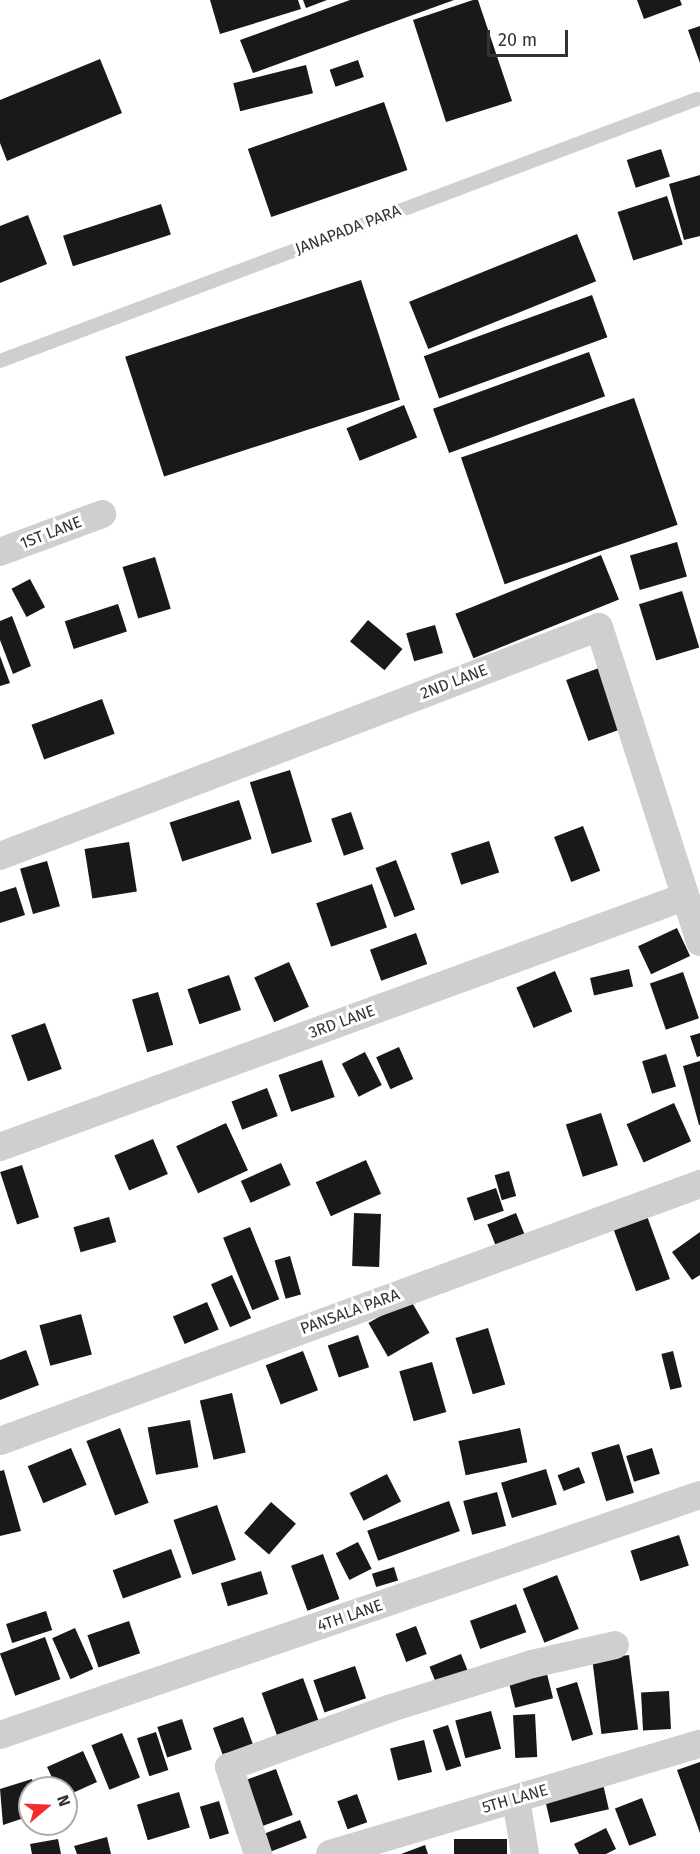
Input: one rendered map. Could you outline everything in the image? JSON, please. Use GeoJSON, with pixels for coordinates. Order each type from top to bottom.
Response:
{"type":"FeatureCollection","features":[{"type":"Feature","properties":{"kind":"street","name":"1ST LANE"},"geometry":{"type":"LineString","coordinates":[[0,552],[102,514]]}},
{"type":"Feature","properties":{"kind":"street","name":"2ND LANE"},"geometry":{"type":"LineString","coordinates":[[0,856],[599,627],[700,942]]}},
{"type":"Feature","properties":{"kind":"street","name":"3RD LANE"},"geometry":{"type":"LineString","coordinates":[[0,1147],[684,897]]}},
{"type":"Feature","properties":{"kind":"street","name":"PANSALA PARA"},"geometry":{"type":"LineString","coordinates":[[0,1440],[700,1184]]}},
{"type":"Feature","properties":{"kind":"street","name":"4TH LANE"},"geometry":{"type":"LineString","coordinates":[[0,1735],[700,1495]]}},
{"type":"Feature","properties":{"kind":"street"},"geometry":{"type":"LineString","coordinates":[[258,1854],[229,1767],[412,1701],[532,1664],[615,1645]]}},
{"type":"Feature","properties":{"kind":"street","name":"5TH LANE"},"geometry":{"type":"LineString","coordinates":[[330,1854],[700,1744]]}},
{"type":"Feature","properties":{"kind":"street"},"geometry":{"type":"LineString","coordinates":[[516,1799],[525,1854]]}},
{"type":"Feature","properties":{"kind":"lane","name":"JANAPADA PARA"},"geometry":{"type":"LineString","coordinates":[[0,361],[697,99]]}},
{"type":"Feature","properties":{"kind":"building"},"geometry":{"type":"Polygon","coordinates":[[[210,0],[298,0],[301,9],[220,34],[210,0]]]}},
{"type":"Feature","properties":{"kind":"building"},"geometry":{"type":"Polygon","coordinates":[[[303,0],[327,0],[306,8],[303,0]]]}},
{"type":"Feature","properties":{"kind":"building"},"geometry":{"type":"Polygon","coordinates":[[[350,0],[454,0],[253,73],[240,40],[350,0]]]}},
{"type":"Feature","properties":{"kind":"building"},"geometry":{"type":"Polygon","coordinates":[[[478,0],[512,101],[446,122],[413,20],[478,0]]]}},
{"type":"Feature","properties":{"kind":"building"},"geometry":{"type":"Polygon","coordinates":[[[637,0],[680,0],[682,5],[644,19],[637,0]]]}},
{"type":"Feature","properties":{"kind":"building"},"geometry":{"type":"Polygon","coordinates":[[[700,26],[700,63],[688,30],[700,26]]]}},
{"type":"Feature","properties":{"kind":"building"},"geometry":{"type":"Polygon","coordinates":[[[100,59],[122,113],[7,161],[0,143],[0,100],[100,59]]]}},
{"type":"Feature","properties":{"kind":"building"},"geometry":{"type":"Polygon","coordinates":[[[358,60],[364,77],[335,87],[330,70],[358,60]]]}},
{"type":"Feature","properties":{"kind":"building"},"geometry":{"type":"Polygon","coordinates":[[[306,65],[313,93],[240,111],[233,83],[306,65]]]}},
{"type":"Feature","properties":{"kind":"building"},"geometry":{"type":"Polygon","coordinates":[[[384,102],[407,170],[271,217],[248,149],[384,102]]]}},
{"type":"Feature","properties":{"kind":"building"},"geometry":{"type":"Polygon","coordinates":[[[661,149],[670,177],[636,188],[627,160],[661,149]]]}},
{"type":"Feature","properties":{"kind":"building"},"geometry":{"type":"Polygon","coordinates":[[[700,175],[700,236],[684,240],[669,184],[700,175]]]}},
{"type":"Feature","properties":{"kind":"building"},"geometry":{"type":"Polygon","coordinates":[[[667,196],[683,245],[633,261],[618,212],[667,196]]]}},
{"type":"Feature","properties":{"kind":"building"},"geometry":{"type":"Polygon","coordinates":[[[161,204],[171,234],[73,266],[63,236],[161,204]]]}},
{"type":"Feature","properties":{"kind":"building"},"geometry":{"type":"Polygon","coordinates":[[[28,215],[47,264],[0,283],[0,226],[28,215]]]}},
{"type":"Feature","properties":{"kind":"building"},"geometry":{"type":"Polygon","coordinates":[[[577,234],[596,281],[428,349],[409,302],[577,234]]]}},
{"type":"Feature","properties":{"kind":"building"},"geometry":{"type":"Polygon","coordinates":[[[361,280],[400,400],[164,476],[125,357],[361,280]]]}},
{"type":"Feature","properties":{"kind":"building"},"geometry":{"type":"Polygon","coordinates":[[[592,295],[607,337],[439,399],[424,356],[592,295]]]}},
{"type":"Feature","properties":{"kind":"building"},"geometry":{"type":"Polygon","coordinates":[[[589,352],[605,396],[449,453],[433,409],[589,352]]]}},
{"type":"Feature","properties":{"kind":"building"},"geometry":{"type":"Polygon","coordinates":[[[634,398],[678,525],[505,584],[461,458],[634,398]]]}},
{"type":"Feature","properties":{"kind":"building"},"geometry":{"type":"Polygon","coordinates":[[[404,405],[417,437],[360,461],[347,428],[404,405]]]}},
{"type":"Feature","properties":{"kind":"building"},"geometry":{"type":"Polygon","coordinates":[[[677,542],[687,577],[640,590],[630,556],[677,542]]]}},
{"type":"Feature","properties":{"kind":"building"},"geometry":{"type":"Polygon","coordinates":[[[601,555],[619,600],[473,658],[455,614],[601,555]]]}},
{"type":"Feature","properties":{"kind":"building"},"geometry":{"type":"Polygon","coordinates":[[[155,557],[171,609],[138,619],[122,567],[155,557]]]}},
{"type":"Feature","properties":{"kind":"building"},"geometry":{"type":"Polygon","coordinates":[[[30,579],[45,607],[26,617],[11,589],[30,579]]]}},
{"type":"Feature","properties":{"kind":"building"},"geometry":{"type":"Polygon","coordinates":[[[682,591],[699,647],[656,661],[639,604],[682,591]]]}},
{"type":"Feature","properties":{"kind":"building"},"geometry":{"type":"Polygon","coordinates":[[[118,604],[127,632],[74,649],[65,621],[118,604]]]}},
{"type":"Feature","properties":{"kind":"building"},"geometry":{"type":"Polygon","coordinates":[[[12,616],[31,666],[13,674],[0,640],[0,621],[12,616]]]}},
{"type":"Feature","properties":{"kind":"building"},"geometry":{"type":"Polygon","coordinates":[[[368,620],[402,649],[384,670],[350,641],[368,620]]]}},
{"type":"Feature","properties":{"kind":"building"},"geometry":{"type":"Polygon","coordinates":[[[435,625],[443,653],[414,661],[406,633],[435,625]]]}},
{"type":"Feature","properties":{"kind":"building"},"geometry":{"type":"Polygon","coordinates":[[[0,656],[10,683],[0,686],[0,656]]]}},
{"type":"Feature","properties":{"kind":"building"},"geometry":{"type":"Polygon","coordinates":[[[599,668],[621,729],[588,741],[566,680],[599,668]]]}},
{"type":"Feature","properties":{"kind":"building"},"geometry":{"type":"Polygon","coordinates":[[[102,699],[115,734],[44,759],[32,725],[102,699]]]}},
{"type":"Feature","properties":{"kind":"building"},"geometry":{"type":"Polygon","coordinates":[[[290,770],[312,842],[272,854],[250,782],[290,770]]]}},
{"type":"Feature","properties":{"kind":"building"},"geometry":{"type":"Polygon","coordinates":[[[239,800],[252,839],[182,862],[170,823],[239,800]]]}},
{"type":"Feature","properties":{"kind":"building"},"geometry":{"type":"Polygon","coordinates":[[[351,812],[364,849],[344,856],[331,819],[351,812]]]}},
{"type":"Feature","properties":{"kind":"building"},"geometry":{"type":"Polygon","coordinates":[[[583,826],[600,871],[571,882],[554,837],[583,826]]]}},
{"type":"Feature","properties":{"kind":"building"},"geometry":{"type":"Polygon","coordinates":[[[489,841],[499,872],[461,885],[451,853],[489,841]]]}},
{"type":"Feature","properties":{"kind":"building"},"geometry":{"type":"Polygon","coordinates":[[[129,842],[137,891],[92,898],[85,849],[129,842]]]}},
{"type":"Feature","properties":{"kind":"building"},"geometry":{"type":"Polygon","coordinates":[[[396,860],[415,909],[394,917],[375,868],[396,860]]]}},
{"type":"Feature","properties":{"kind":"building"},"geometry":{"type":"Polygon","coordinates":[[[47,861],[60,906],[33,914],[20,869],[47,861]]]}},
{"type":"Feature","properties":{"kind":"building"},"geometry":{"type":"Polygon","coordinates":[[[372,884],[387,927],[331,947],[316,903],[372,884]]]}},
{"type":"Feature","properties":{"kind":"building"},"geometry":{"type":"Polygon","coordinates":[[[16,887],[25,915],[0,923],[0,892],[16,887]]]}},
{"type":"Feature","properties":{"kind":"building"},"geometry":{"type":"Polygon","coordinates":[[[677,928],[690,956],[651,974],[638,946],[677,928]]]}},
{"type":"Feature","properties":{"kind":"building"},"geometry":{"type":"Polygon","coordinates":[[[416,933],[427,964],[381,981],[370,950],[416,933]]]}},
{"type":"Feature","properties":{"kind":"building"},"geometry":{"type":"Polygon","coordinates":[[[289,962],[309,1007],[274,1022],[254,977],[289,962]]]}},
{"type":"Feature","properties":{"kind":"building"},"geometry":{"type":"Polygon","coordinates":[[[629,969],[633,987],[594,996],[590,978],[629,969]]]}},
{"type":"Feature","properties":{"kind":"building"},"geometry":{"type":"Polygon","coordinates":[[[555,971],[572,1012],[534,1028],[516,987],[555,971]]]}},
{"type":"Feature","properties":{"kind":"building"},"geometry":{"type":"Polygon","coordinates":[[[683,972],[699,1018],[666,1030],[650,983],[683,972]]]}},
{"type":"Feature","properties":{"kind":"building"},"geometry":{"type":"Polygon","coordinates":[[[229,975],[241,1010],[199,1024],[187,989],[229,975]]]}},
{"type":"Feature","properties":{"kind":"building"},"geometry":{"type":"Polygon","coordinates":[[[158,992],[173,1045],[147,1052],[132,999],[158,992]]]}},
{"type":"Feature","properties":{"kind":"building"},"geometry":{"type":"Polygon","coordinates":[[[45,1023],[62,1069],[28,1081],[11,1035],[45,1023]]]}},
{"type":"Feature","properties":{"kind":"building"},"geometry":{"type":"Polygon","coordinates":[[[700,1033],[700,1056],[697,1057],[690,1036],[700,1033]]]}},
{"type":"Feature","properties":{"kind":"building"},"geometry":{"type":"Polygon","coordinates":[[[399,1047],[413,1079],[390,1089],[376,1057],[399,1047]]]}},
{"type":"Feature","properties":{"kind":"building"},"geometry":{"type":"Polygon","coordinates":[[[365,1052],[382,1085],[359,1097],[342,1064],[365,1052]]]}},
{"type":"Feature","properties":{"kind":"building"},"geometry":{"type":"Polygon","coordinates":[[[666,1054],[676,1087],[652,1094],[642,1061],[666,1054]]]}},
{"type":"Feature","properties":{"kind":"building"},"geometry":{"type":"Polygon","coordinates":[[[322,1060],[335,1097],[291,1112],[279,1075],[322,1060]]]}},
{"type":"Feature","properties":{"kind":"building"},"geometry":{"type":"Polygon","coordinates":[[[700,1061],[700,1125],[699,1125],[683,1066],[700,1061]]]}},
{"type":"Feature","properties":{"kind":"building"},"geometry":{"type":"Polygon","coordinates":[[[267,1088],[278,1116],[242,1130],[232,1102],[267,1088]]]}},
{"type":"Feature","properties":{"kind":"building"},"geometry":{"type":"Polygon","coordinates":[[[674,1103],[691,1141],[644,1163],[626,1124],[674,1103]]]}},
{"type":"Feature","properties":{"kind":"building"},"geometry":{"type":"Polygon","coordinates":[[[601,1113],[618,1165],[583,1177],[566,1124],[601,1113]]]}},
{"type":"Feature","properties":{"kind":"building"},"geometry":{"type":"Polygon","coordinates":[[[226,1123],[248,1170],[198,1193],[176,1146],[226,1123]]]}},
{"type":"Feature","properties":{"kind":"building"},"geometry":{"type":"Polygon","coordinates":[[[153,1139],[168,1174],[129,1190],[114,1155],[153,1139]]]}},
{"type":"Feature","properties":{"kind":"building"},"geometry":{"type":"Polygon","coordinates":[[[366,1160],[381,1194],[331,1216],[316,1182],[366,1160]]]}},
{"type":"Feature","properties":{"kind":"building"},"geometry":{"type":"Polygon","coordinates":[[[281,1163],[291,1185],[251,1203],[241,1181],[281,1163]]]}},
{"type":"Feature","properties":{"kind":"building"},"geometry":{"type":"Polygon","coordinates":[[[22,1165],[39,1217],[17,1224],[0,1172],[22,1165]]]}},
{"type":"Feature","properties":{"kind":"building"},"geometry":{"type":"Polygon","coordinates":[[[509,1171],[516,1196],[502,1200],[495,1175],[509,1171]]]}},
{"type":"Feature","properties":{"kind":"building"},"geometry":{"type":"Polygon","coordinates":[[[496,1188],[504,1211],[475,1221],[467,1198],[496,1188]]]}},
{"type":"Feature","properties":{"kind":"building"},"geometry":{"type":"Polygon","coordinates":[[[354,1213],[381,1214],[379,1267],[352,1266],[354,1213]]]}},
{"type":"Feature","properties":{"kind":"building"},"geometry":{"type":"Polygon","coordinates":[[[516,1213],[524,1233],[495,1245],[487,1225],[516,1213]]]}},
{"type":"Feature","properties":{"kind":"building"},"geometry":{"type":"Polygon","coordinates":[[[647,1216],[670,1279],[636,1291],[613,1228],[647,1216]]]}},
{"type":"Feature","properties":{"kind":"building"},"geometry":{"type":"Polygon","coordinates":[[[109,1217],[116,1242],[81,1252],[73,1227],[109,1217]]]}},
{"type":"Feature","properties":{"kind":"building"},"geometry":{"type":"Polygon","coordinates":[[[250,1227],[279,1299],[252,1310],[223,1238],[250,1227]]]}},
{"type":"Feature","properties":{"kind":"building"},"geometry":{"type":"Polygon","coordinates":[[[700,1232],[700,1275],[692,1280],[672,1252],[700,1232]]]}},
{"type":"Feature","properties":{"kind":"building"},"geometry":{"type":"Polygon","coordinates":[[[290,1256],[301,1294],[286,1299],[275,1260],[290,1256]]]}},
{"type":"Feature","properties":{"kind":"building"},"geometry":{"type":"Polygon","coordinates":[[[232,1275],[251,1318],[230,1327],[211,1284],[232,1275]]]}},
{"type":"Feature","properties":{"kind":"building"},"geometry":{"type":"Polygon","coordinates":[[[410,1299],[430,1333],[388,1357],[368,1323],[410,1299]]]}},
{"type":"Feature","properties":{"kind":"building"},"geometry":{"type":"Polygon","coordinates":[[[207,1302],[219,1330],[185,1344],[173,1316],[207,1302]]]}},
{"type":"Feature","properties":{"kind":"building"},"geometry":{"type":"Polygon","coordinates":[[[81,1314],[92,1355],[50,1366],[39,1325],[81,1314]]]}},
{"type":"Feature","properties":{"kind":"building"},"geometry":{"type":"Polygon","coordinates":[[[488,1328],[505,1384],[473,1394],[455,1338],[488,1328]]]}},
{"type":"Feature","properties":{"kind":"building"},"geometry":{"type":"Polygon","coordinates":[[[358,1335],[369,1367],[339,1378],[328,1345],[358,1335]]]}},
{"type":"Feature","properties":{"kind":"building"},"geometry":{"type":"Polygon","coordinates":[[[26,1350],[39,1385],[0,1400],[0,1360],[26,1350]]]}},
{"type":"Feature","properties":{"kind":"building"},"geometry":{"type":"Polygon","coordinates":[[[303,1351],[318,1390],[281,1405],[266,1365],[303,1351]]]}},
{"type":"Feature","properties":{"kind":"building"},"geometry":{"type":"Polygon","coordinates":[[[673,1351],[682,1387],[670,1390],[661,1354],[673,1351]]]}},
{"type":"Feature","properties":{"kind":"building"},"geometry":{"type":"Polygon","coordinates":[[[432,1362],[446,1412],[414,1421],[399,1371],[432,1362]]]}},
{"type":"Feature","properties":{"kind":"building"},"geometry":{"type":"Polygon","coordinates":[[[232,1393],[246,1452],[214,1460],[200,1400],[232,1393]]]}},
{"type":"Feature","properties":{"kind":"building"},"geometry":{"type":"Polygon","coordinates":[[[190,1420],[198,1467],[156,1475],[148,1427],[190,1420]]]}},
{"type":"Feature","properties":{"kind":"building"},"geometry":{"type":"Polygon","coordinates":[[[120,1428],[149,1503],[115,1516],[86,1441],[120,1428]]]}},
{"type":"Feature","properties":{"kind":"building"},"geometry":{"type":"Polygon","coordinates":[[[520,1428],[527,1462],[466,1475],[458,1441],[520,1428]]]}},
{"type":"Feature","properties":{"kind":"building"},"geometry":{"type":"Polygon","coordinates":[[[619,1444],[634,1493],[606,1501],[591,1452],[619,1444]]]}},
{"type":"Feature","properties":{"kind":"building"},"geometry":{"type":"Polygon","coordinates":[[[71,1448],[87,1485],[43,1503],[28,1466],[71,1448]]]}},
{"type":"Feature","properties":{"kind":"building"},"geometry":{"type":"Polygon","coordinates":[[[652,1448],[660,1474],[634,1482],[626,1456],[652,1448]]]}},
{"type":"Feature","properties":{"kind":"building"},"geometry":{"type":"Polygon","coordinates":[[[579,1467],[585,1483],[564,1491],[558,1475],[579,1467]]]}},
{"type":"Feature","properties":{"kind":"building"},"geometry":{"type":"Polygon","coordinates":[[[546,1469],[557,1504],[512,1518],[501,1483],[546,1469]]]}},
{"type":"Feature","properties":{"kind":"building"},"geometry":{"type":"Polygon","coordinates":[[[4,1470],[21,1531],[0,1536],[0,1471],[4,1470]]]}},
{"type":"Feature","properties":{"kind":"building"},"geometry":{"type":"Polygon","coordinates":[[[387,1474],[401,1502],[364,1521],[350,1493],[387,1474]]]}},
{"type":"Feature","properties":{"kind":"building"},"geometry":{"type":"Polygon","coordinates":[[[497,1492],[506,1526],[472,1535],[463,1501],[497,1492]]]}},
{"type":"Feature","properties":{"kind":"building"},"geometry":{"type":"Polygon","coordinates":[[[449,1501],[460,1531],[378,1561],[367,1531],[449,1501]]]}},
{"type":"Feature","properties":{"kind":"building"},"geometry":{"type":"Polygon","coordinates":[[[271,1502],[296,1524],[269,1555],[244,1533],[271,1502]]]}},
{"type":"Feature","properties":{"kind":"building"},"geometry":{"type":"Polygon","coordinates":[[[217,1505],[236,1560],[192,1575],[174,1520],[217,1505]]]}},
{"type":"Feature","properties":{"kind":"building"},"geometry":{"type":"Polygon","coordinates":[[[679,1535],[689,1565],[640,1581],[630,1551],[679,1535]]]}},
{"type":"Feature","properties":{"kind":"building"},"geometry":{"type":"Polygon","coordinates":[[[358,1542],[372,1569],[349,1580],[336,1553],[358,1542]]]}},
{"type":"Feature","properties":{"kind":"building"},"geometry":{"type":"Polygon","coordinates":[[[171,1549],[181,1577],[123,1598],[113,1570],[171,1549]]]}},
{"type":"Feature","properties":{"kind":"building"},"geometry":{"type":"Polygon","coordinates":[[[323,1554],[339,1599],[307,1611],[291,1566],[323,1554]]]}},
{"type":"Feature","properties":{"kind":"building"},"geometry":{"type":"Polygon","coordinates":[[[394,1567],[398,1580],[376,1587],[372,1574],[394,1567]]]}},
{"type":"Feature","properties":{"kind":"building"},"geometry":{"type":"Polygon","coordinates":[[[261,1571],[268,1594],[228,1606],[221,1583],[261,1571]]]}},
{"type":"Feature","properties":{"kind":"building"},"geometry":{"type":"Polygon","coordinates":[[[557,1575],[579,1629],[544,1643],[523,1589],[557,1575]]]}},
{"type":"Feature","properties":{"kind":"building"},"geometry":{"type":"Polygon","coordinates":[[[516,1604],[526,1632],[480,1649],[470,1621],[516,1604]]]}},
{"type":"Feature","properties":{"kind":"building"},"geometry":{"type":"Polygon","coordinates":[[[46,1611],[52,1630],[12,1643],[6,1624],[46,1611]]]}},
{"type":"Feature","properties":{"kind":"building"},"geometry":{"type":"Polygon","coordinates":[[[129,1621],[140,1653],[98,1667],[87,1635],[129,1621]]]}},
{"type":"Feature","properties":{"kind":"building"},"geometry":{"type":"Polygon","coordinates":[[[416,1626],[427,1654],[406,1662],[395,1634],[416,1626]]]}},
{"type":"Feature","properties":{"kind":"building"},"geometry":{"type":"Polygon","coordinates":[[[75,1628],[93,1669],[70,1679],[52,1638],[75,1628]]]}},
{"type":"Feature","properties":{"kind":"building"},"geometry":{"type":"Polygon","coordinates":[[[45,1637],[60,1679],[15,1696],[0,1653],[45,1637]]]}},
{"type":"Feature","properties":{"kind":"building"},"geometry":{"type":"Polygon","coordinates":[[[461,1654],[470,1676],[438,1689],[429,1667],[461,1654]]]}},
{"type":"Feature","properties":{"kind":"building"},"geometry":{"type":"Polygon","coordinates":[[[629,1655],[638,1729],[601,1734],[592,1660],[629,1655]]]}},
{"type":"Feature","properties":{"kind":"building"},"geometry":{"type":"Polygon","coordinates":[[[355,1666],[366,1698],[324,1712],[313,1680],[355,1666]]]}},
{"type":"Feature","properties":{"kind":"building"},"geometry":{"type":"Polygon","coordinates":[[[547,1674],[553,1698],[515,1708],[509,1683],[547,1674]]]}},
{"type":"Feature","properties":{"kind":"building"},"geometry":{"type":"Polygon","coordinates":[[[303,1678],[320,1724],[278,1739],[262,1693],[303,1678]]]}},
{"type":"Feature","properties":{"kind":"building"},"geometry":{"type":"Polygon","coordinates":[[[577,1682],[593,1735],[572,1741],[556,1688],[577,1682]]]}},
{"type":"Feature","properties":{"kind":"building"},"geometry":{"type":"Polygon","coordinates":[[[669,1691],[671,1729],[643,1730],[641,1692],[669,1691]]]}},
{"type":"Feature","properties":{"kind":"building"},"geometry":{"type":"Polygon","coordinates":[[[491,1711],[501,1749],[465,1758],[455,1721],[491,1711]]]}},
{"type":"Feature","properties":{"kind":"building"},"geometry":{"type":"Polygon","coordinates":[[[535,1714],[537,1757],[515,1758],[513,1715],[535,1714]]]}},
{"type":"Feature","properties":{"kind":"building"},"geometry":{"type":"Polygon","coordinates":[[[243,1717],[253,1744],[223,1755],[213,1728],[243,1717]]]}},
{"type":"Feature","properties":{"kind":"building"},"geometry":{"type":"Polygon","coordinates":[[[182,1719],[192,1749],[167,1757],[157,1727],[182,1719]]]}},
{"type":"Feature","properties":{"kind":"building"},"geometry":{"type":"Polygon","coordinates":[[[448,1725],[461,1766],[446,1771],[433,1730],[448,1725]]]}},
{"type":"Feature","properties":{"kind":"building"},"geometry":{"type":"Polygon","coordinates":[[[156,1732],[168,1770],[149,1776],[137,1738],[156,1732]]]}},
{"type":"Feature","properties":{"kind":"building"},"geometry":{"type":"Polygon","coordinates":[[[122,1733],[140,1778],[109,1790],[91,1745],[122,1733]]]}},
{"type":"Feature","properties":{"kind":"building"},"geometry":{"type":"Polygon","coordinates":[[[424,1740],[432,1772],[398,1780],[390,1748],[424,1740]]]}},
{"type":"Feature","properties":{"kind":"building"},"geometry":{"type":"Polygon","coordinates":[[[83,1751],[97,1782],[78,1791],[78,1776],[51,1776],[47,1767],[83,1751]]]}},
{"type":"Feature","properties":{"kind":"building"},"geometry":{"type":"Polygon","coordinates":[[[700,1762],[700,1833],[677,1770],[700,1762]]]}},
{"type":"Feature","properties":{"kind":"building"},"geometry":{"type":"Polygon","coordinates":[[[276,1769],[293,1815],[257,1828],[240,1782],[276,1769]]]}},
{"type":"Feature","properties":{"kind":"building"},"geometry":{"type":"Polygon","coordinates":[[[18,1783],[18,1820],[3,1825],[0,1789],[18,1783]]]}},
{"type":"Feature","properties":{"kind":"building"},"geometry":{"type":"Polygon","coordinates":[[[603,1784],[609,1809],[550,1823],[545,1797],[603,1784]]]}},
{"type":"Feature","properties":{"kind":"building"},"geometry":{"type":"Polygon","coordinates":[[[179,1792],[190,1827],[148,1840],[137,1805],[179,1792]]]}},
{"type":"Feature","properties":{"kind":"building"},"geometry":{"type":"Polygon","coordinates":[[[357,1794],[367,1822],[348,1829],[337,1801],[357,1794]]]}},
{"type":"Feature","properties":{"kind":"building"},"geometry":{"type":"Polygon","coordinates":[[[642,1798],[656,1835],[629,1846],[615,1808],[642,1798]]]}},
{"type":"Feature","properties":{"kind":"building"},"geometry":{"type":"Polygon","coordinates":[[[219,1801],[229,1834],[210,1839],[200,1807],[219,1801]]]}},
{"type":"Feature","properties":{"kind":"building"},"geometry":{"type":"Polygon","coordinates":[[[300,1820],[307,1838],[266,1854],[259,1836],[300,1820]]]}},
{"type":"Feature","properties":{"kind":"building"},"geometry":{"type":"Polygon","coordinates":[[[606,1828],[616,1849],[606,1854],[579,1854],[574,1844],[606,1828]]]}},
{"type":"Feature","properties":{"kind":"building"},"geometry":{"type":"Polygon","coordinates":[[[107,1837],[111,1854],[77,1854],[74,1846],[107,1837]]]}},
{"type":"Feature","properties":{"kind":"building"},"geometry":{"type":"Polygon","coordinates":[[[58,1839],[61,1854],[32,1854],[30,1844],[58,1839]]]}},
{"type":"Feature","properties":{"kind":"building"},"geometry":{"type":"Polygon","coordinates":[[[454,1839],[507,1839],[507,1854],[454,1854],[454,1839]]]}},
{"type":"Feature","properties":{"kind":"building"},"geometry":{"type":"Polygon","coordinates":[[[425,1845],[428,1854],[401,1854],[425,1845]]]}}]}
